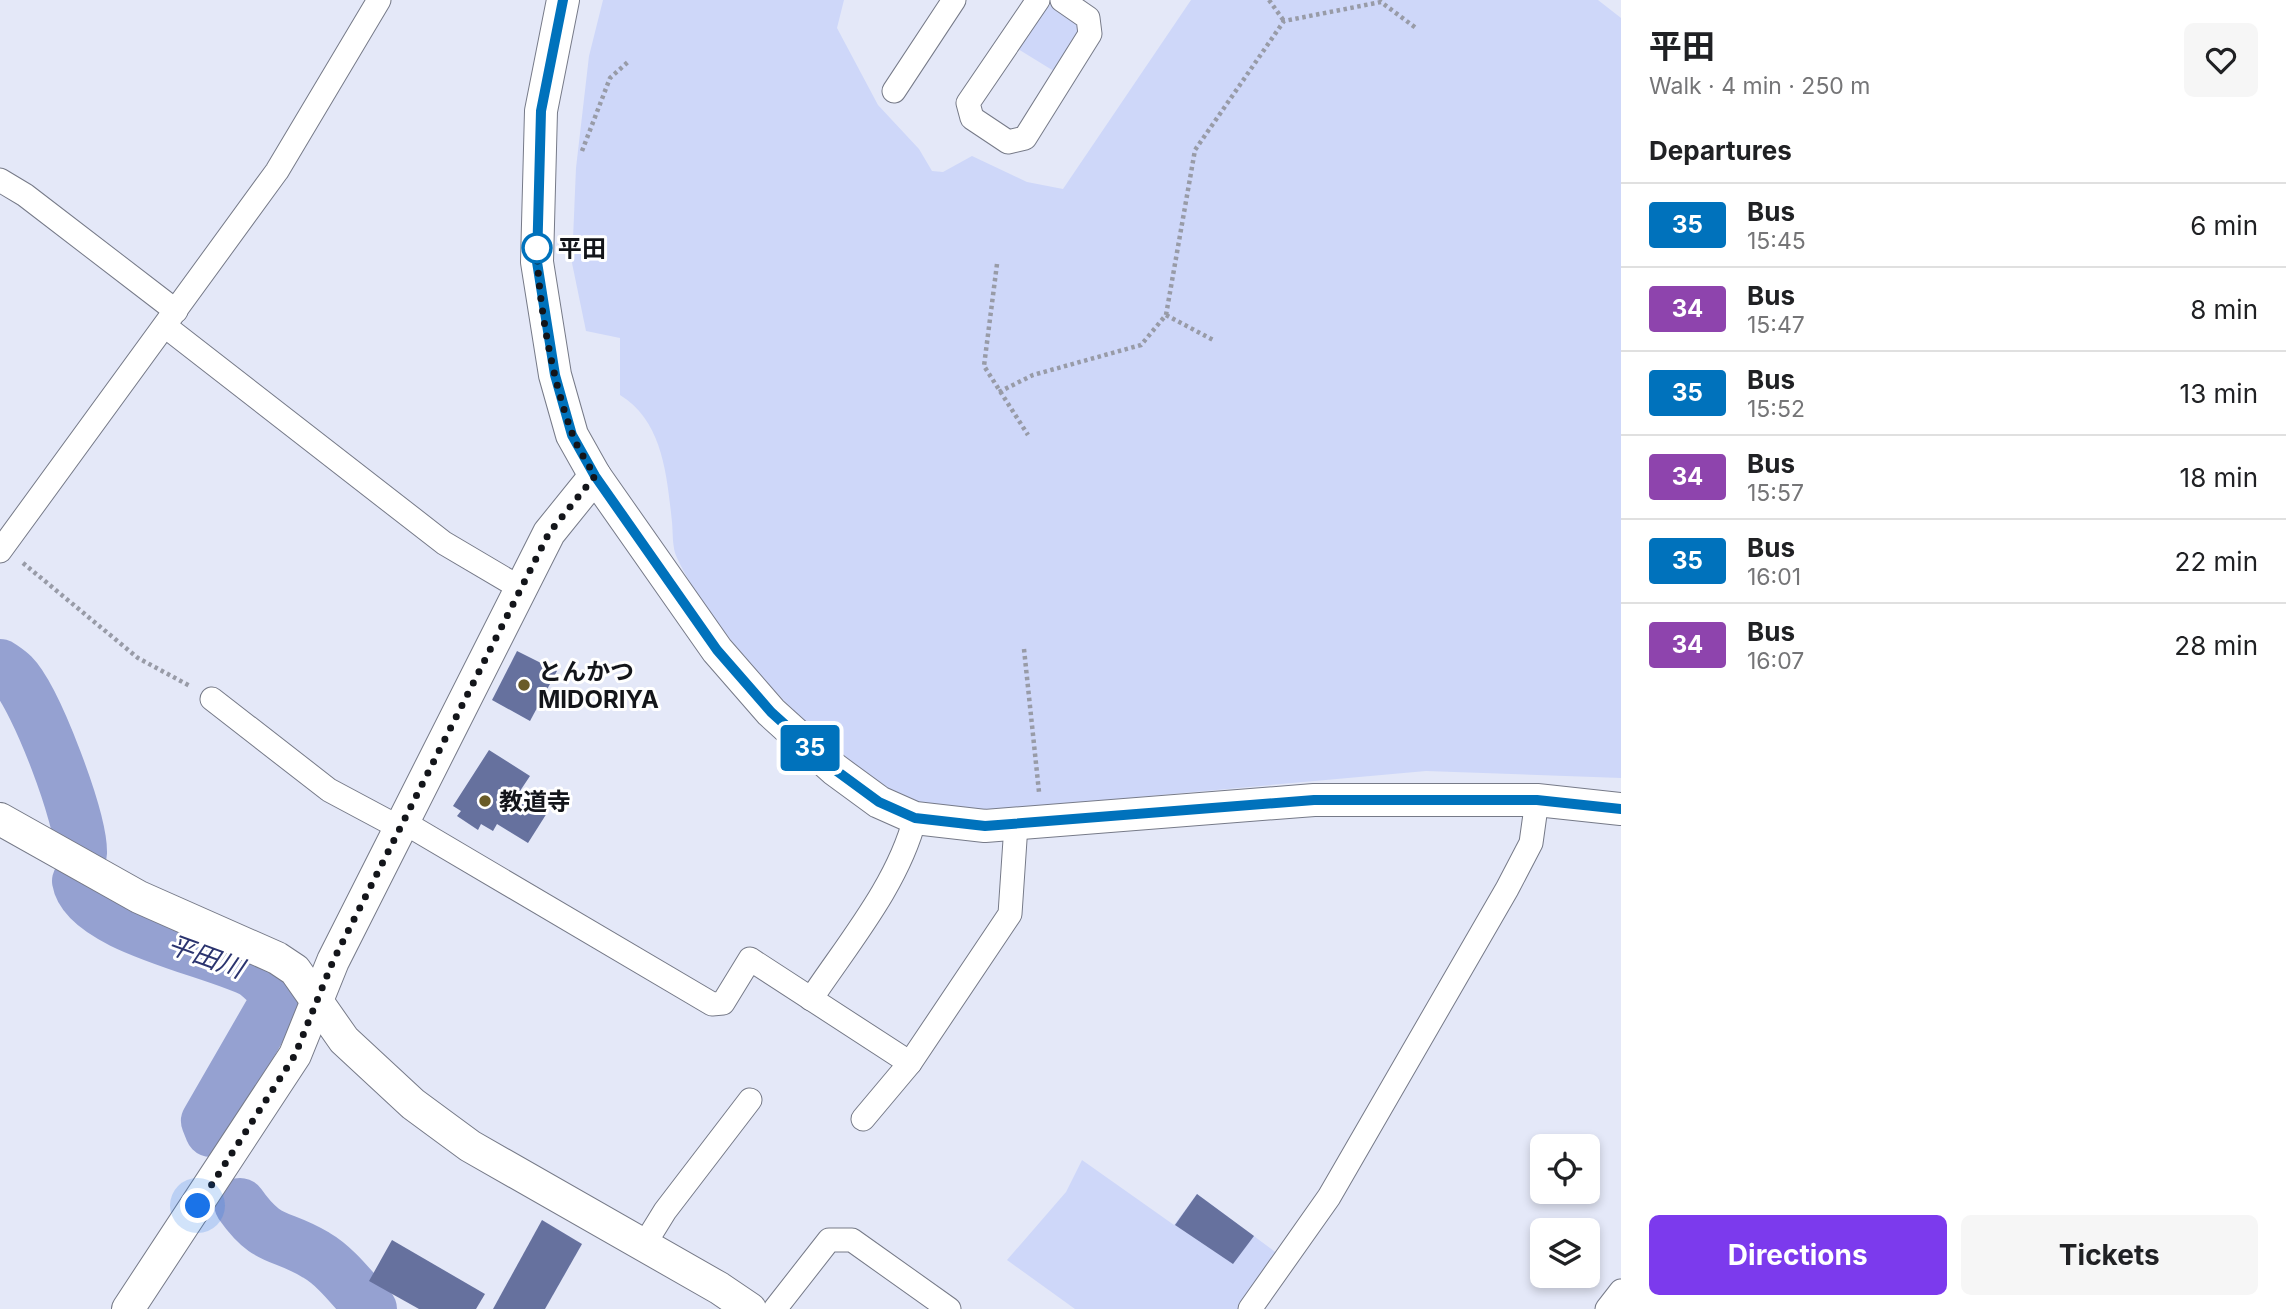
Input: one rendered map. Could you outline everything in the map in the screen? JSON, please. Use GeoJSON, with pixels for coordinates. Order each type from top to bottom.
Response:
{"type":"FeatureCollection","features":[{"type":"Feature","properties":{"kind":"street"},"geometry":{"type":"LineString","coordinates":[[2,549],[277,170],[379,0]]}},
{"type":"Feature","properties":{"kind":"street"},"geometry":{"type":"LineString","coordinates":[[894,91],[954,0]]}},
{"type":"Feature","properties":{"kind":"street"},"geometry":{"type":"LineString","coordinates":[[1038,0],[968,103],[972,118],[1009,142],[1025,138],[1090,34],[1088,18],[1062,0]]}},
{"type":"Feature","properties":{"kind":"street"},"geometry":{"type":"LineString","coordinates":[[556,3],[541,111],[537,262],[555,375],[572,435],[595,476],[717,650],[771,712],[852,783],[879,802],[915,818],[951,824],[1016,825],[1314,800],[1537,800],[1621,809]]}},
{"type":"Feature","properties":{"kind":"street"},"geometry":{"type":"LineString","coordinates":[[0,180],[444,543],[522,589]]}},
{"type":"Feature","properties":{"kind":"street"},"geometry":{"type":"LineString","coordinates":[[128,1309],[295,1055],[333,961],[404,826],[549,533],[595,476]]}},
{"type":"Feature","properties":{"kind":"street"},"geometry":{"type":"LineString","coordinates":[[212,699],[329,790],[404,826],[712,1004],[723,1003],[750,960],[910,1063]]}},
{"type":"Feature","properties":{"kind":"street"},"geometry":{"type":"LineString","coordinates":[[1250,1309],[1329,1197],[1507,889],[1531,843],[1537,800]]}},
{"type":"Feature","properties":{"kind":"street"},"geometry":{"type":"LineString","coordinates":[[811,999],[901,858],[915,818]]}},
{"type":"Feature","properties":{"kind":"street"},"geometry":{"type":"LineString","coordinates":[[0,819],[139,897],[278,958],[295,970],[344,1040],[413,1104],[470,1146],[750,1309]]}},
{"type":"Feature","properties":{"kind":"street"},"geometry":{"type":"LineString","coordinates":[[863,1119],[910,1063],[1010,914],[1016,825]]}},
{"type":"Feature","properties":{"kind":"street"},"geometry":{"type":"LineString","coordinates":[[644,1245],[665,1211],[750,1100]]}},
{"type":"Feature","properties":{"kind":"street"},"geometry":{"type":"LineString","coordinates":[[775,1309],[829,1240],[852,1240],[948,1309]]}},
{"type":"Feature","properties":{"kind":"street"},"geometry":{"type":"LineString","coordinates":[[1607,1309],[1621,1291]]}},
{"type":"Feature","properties":{"kind":"path"},"geometry":{"type":"LineString","coordinates":[[1269,0],[1284,21]]}},
{"type":"Feature","properties":{"kind":"path"},"geometry":{"type":"LineString","coordinates":[[999,392],[1033,375],[1141,345],[1166,315],[1195,150],[1284,21],[1381,2],[1416,28]]}},
{"type":"Feature","properties":{"kind":"path"},"geometry":{"type":"LineString","coordinates":[[582,151],[610,78],[629,61]]}},
{"type":"Feature","properties":{"kind":"path"},"geometry":{"type":"LineString","coordinates":[[997,264],[984,366],[1028,435]]}},
{"type":"Feature","properties":{"kind":"path"},"geometry":{"type":"LineString","coordinates":[[1166,315],[1215,341]]}},
{"type":"Feature","properties":{"kind":"path"},"geometry":{"type":"LineString","coordinates":[[2,549],[138,658],[212,699]]}},
{"type":"Feature","properties":{"kind":"path"},"geometry":{"type":"LineString","coordinates":[[1024,649],[1040,800]]}},
{"type":"Feature","properties":{"kind":"shaded area"},"geometry":{"type":"Polygon","coordinates":[[[603,0],[844,0],[837,28],[878,105],[919,149],[932,171],[943,172],[972,156],[1027,182],[1063,189],[1191,0],[1598,0],[1621,18],[1621,778],[1426,771],[983,811],[940,808],[915,802],[884,786],[850,761],[815,731],[747,660],[694,589],[674,550],[665,468],[654,434],[646,419],[620,395],[620,338],[586,331],[572,263],[576,168],[589,56],[603,0]]]}},
{"type":"Feature","properties":{"kind":"shaded area"},"geometry":{"type":"Polygon","coordinates":[[[1054,5],[1080,21],[1082,35],[1057,73],[1013,46],[1041,6],[1054,5]]]}},
{"type":"Feature","properties":{"kind":"shaded area"},"geometry":{"type":"Polygon","coordinates":[[[1082,1160],[1174,1225],[1197,1194],[1282,1257],[1242,1309],[1075,1309],[1007,1260],[1066,1192],[1082,1160]]]}},
{"type":"Feature","properties":{"kind":"building","name":"とんかつ MIDORIYA"},"geometry":{"type":"Polygon","coordinates":[[[517,651],[557,671],[530,721],[492,700],[517,651]]]}},
{"type":"Feature","properties":{"kind":"building","name":"教道寺"},"geometry":{"type":"Polygon","coordinates":[[[489,750],[530,776],[508,809],[512,812],[522,796],[547,813],[528,843],[497,824],[493,831],[481,824],[478,830],[457,816],[461,811],[453,806],[489,750]]]}},
{"type":"Feature","properties":{"kind":"building"},"geometry":{"type":"Polygon","coordinates":[[[1197,1194],[1254,1236],[1233,1264],[1175,1225],[1197,1194]]]}},
{"type":"Feature","properties":{"kind":"building"},"geometry":{"type":"Polygon","coordinates":[[[542,1220],[582,1244],[545,1309],[493,1309],[542,1220]]]}},
{"type":"Feature","properties":{"kind":"building"},"geometry":{"type":"Polygon","coordinates":[[[392,1240],[485,1294],[476,1309],[419,1309],[369,1281],[392,1240]]]}},
{"type":"Feature","properties":{"kind":"waterway","name":"平田川"},"geometry":{"type":"LineString","coordinates":[[0,665],[13,675],[23,688],[45,733],[74,814],[81,853]]}},
{"type":"Feature","properties":{"kind":"waterway","name":"平田川"},"geometry":{"type":"LineString","coordinates":[[78,881],[86,898],[104,912],[156,937],[255,973],[275,991],[275,1003],[207,1121],[211,1131]]}},
{"type":"Feature","properties":{"kind":"waterway","name":"平田川"},"geometry":{"type":"LineString","coordinates":[[240,1204],[267,1232],[324,1260],[371,1309]]}},
{"type":"Feature","properties":{"kind":"bus line","name":"35"},"geometry":{"type":"LineString","coordinates":[[563,0],[559,9],[541,111],[537,262],[555,375],[572,435],[595,476],[717,650],[771,712],[834,769],[879,802],[915,818],[985,826],[1314,800],[1537,800],[1621,809]]}},
{"type":"Feature","properties":{"kind":"place","name":"平田"},"geometry":{"type":"Point","coordinates":[537,248]}},
{"type":"Feature","properties":{"kind":"place","name":"とんかつ MIDORIYA"},"geometry":{"type":"Point","coordinates":[524,685]}},
{"type":"Feature","properties":{"kind":"place","name":"教道寺"},"geometry":{"type":"Point","coordinates":[485,801]}},
{"type":"Feature","properties":{"kind":"route"},"geometry":{"type":"LineString","coordinates":[[198,1206],[295,1055],[333,961],[402,829],[549,533],[595,476],[572,435],[555,375],[537,262],[537,237],[537,248]]}}]}
